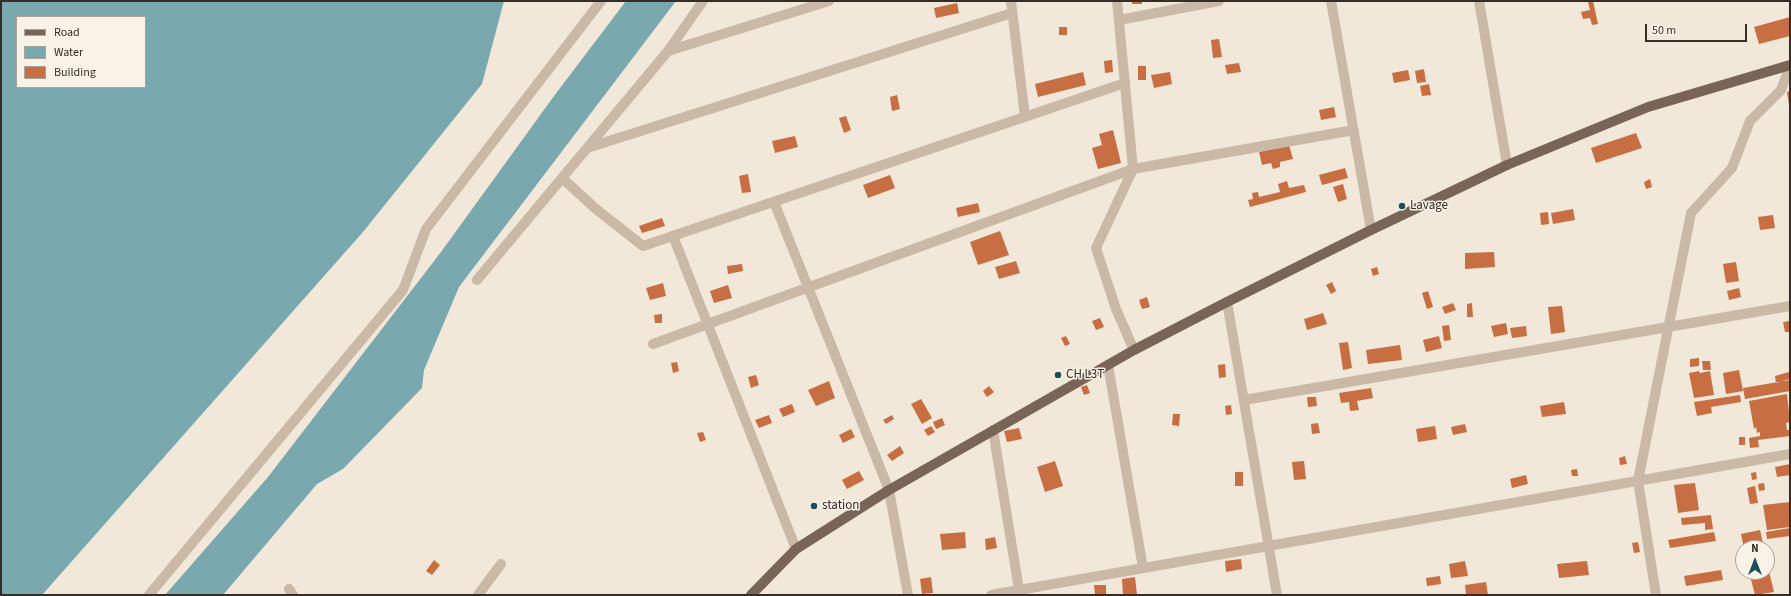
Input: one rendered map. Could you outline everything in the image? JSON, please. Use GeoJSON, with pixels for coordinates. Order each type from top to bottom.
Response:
{"type":"FeatureCollection","features":[{"type":"Feature","properties":{"kind":"main road"},"geometry":{"type":"LineString","coordinates":[[751,595],[796,549],[889,490],[1134,350],[1227,302],[1371,230],[1507,165],[1648,107],[1790,66]]}},
{"type":"Feature","properties":{"kind":"street"},"geometry":{"type":"LineString","coordinates":[[149,595],[403,290],[426,229],[601,1]]}},
{"type":"Feature","properties":{"kind":"street"},"geometry":{"type":"LineString","coordinates":[[477,280],[668,51],[704,1]]}},
{"type":"Feature","properties":{"kind":"street"},"geometry":{"type":"LineString","coordinates":[[668,51],[830,1]]}},
{"type":"Feature","properties":{"kind":"street"},"geometry":{"type":"LineString","coordinates":[[1011,1],[1025,117]]}},
{"type":"Feature","properties":{"kind":"street"},"geometry":{"type":"LineString","coordinates":[[1117,1],[1133,169],[1096,248],[1116,309],[1134,350]]}},
{"type":"Feature","properties":{"kind":"street"},"geometry":{"type":"LineString","coordinates":[[1119,20],[1219,1]]}},
{"type":"Feature","properties":{"kind":"street"},"geometry":{"type":"LineString","coordinates":[[1332,1],[1371,230]]}},
{"type":"Feature","properties":{"kind":"street"},"geometry":{"type":"LineString","coordinates":[[1479,1],[1507,165]]}},
{"type":"Feature","properties":{"kind":"street"},"geometry":{"type":"LineString","coordinates":[[587,148],[1012,13]]}},
{"type":"Feature","properties":{"kind":"street"},"geometry":{"type":"LineString","coordinates":[[1656,595],[1638,481],[1691,213],[1732,168],[1750,121],[1781,90],[1790,66]]}},
{"type":"Feature","properties":{"kind":"street"},"geometry":{"type":"LineString","coordinates":[[562,178],[596,209],[643,246],[1125,83]]}},
{"type":"Feature","properties":{"kind":"street"},"geometry":{"type":"LineString","coordinates":[[653,344],[1133,169],[1354,130]]}},
{"type":"Feature","properties":{"kind":"street"},"geometry":{"type":"LineString","coordinates":[[774,202],[889,490],[908,595]]}},
{"type":"Feature","properties":{"kind":"street"},"geometry":{"type":"LineString","coordinates":[[673,236],[796,549]]}},
{"type":"Feature","properties":{"kind":"street"},"geometry":{"type":"LineString","coordinates":[[1227,302],[1277,595]]}},
{"type":"Feature","properties":{"kind":"street"},"geometry":{"type":"LineString","coordinates":[[1244,400],[1790,306]]}},
{"type":"Feature","properties":{"kind":"street"},"geometry":{"type":"LineString","coordinates":[[1108,365],[1144,568]]}},
{"type":"Feature","properties":{"kind":"street"},"geometry":{"type":"LineString","coordinates":[[992,430],[1019,590]]}},
{"type":"Feature","properties":{"kind":"street"},"geometry":{"type":"LineString","coordinates":[[991,595],[1790,454]]}},
{"type":"Feature","properties":{"kind":"street"},"geometry":{"type":"LineString","coordinates":[[478,595],[501,564]]}},
{"type":"Feature","properties":{"kind":"water"},"geometry":{"type":"Polygon","coordinates":[[[1,1],[504,1],[482,84],[363,232],[42,595],[1,595],[1,1]]]}},
{"type":"Feature","properties":{"kind":"water"},"geometry":{"type":"Polygon","coordinates":[[[626,1],[676,1],[459,287],[424,370],[422,388],[343,469],[317,484],[223,595],[165,595],[268,477],[441,252],[554,96],[626,1]]]}},
{"type":"Feature","properties":{"kind":"building"},"geometry":{"type":"Polygon","coordinates":[[[1132,1],[1142,1],[1142,4],[1132,4],[1132,1]]]}},
{"type":"Feature","properties":{"kind":"building"},"geometry":{"type":"Polygon","coordinates":[[[1593,1],[1598,24],[1592,25],[1590,18],[1583,19],[1581,12],[1590,10],[1588,2],[1593,1]]]}},
{"type":"Feature","properties":{"kind":"building"},"geometry":{"type":"Polygon","coordinates":[[[957,3],[959,13],[936,18],[934,8],[957,3]]]}},
{"type":"Feature","properties":{"kind":"building"},"geometry":{"type":"Polygon","coordinates":[[[1790,17],[1790,36],[1759,44],[1754,27],[1790,17]]]}},
{"type":"Feature","properties":{"kind":"building"},"geometry":{"type":"Polygon","coordinates":[[[1059,27],[1067,27],[1067,35],[1059,35],[1059,27]]]}},
{"type":"Feature","properties":{"kind":"building"},"geometry":{"type":"Polygon","coordinates":[[[1219,39],[1222,57],[1213,58],[1211,40],[1219,39]]]}},
{"type":"Feature","properties":{"kind":"building"},"geometry":{"type":"Polygon","coordinates":[[[1112,60],[1113,72],[1105,73],[1104,61],[1112,60]]]}},
{"type":"Feature","properties":{"kind":"building"},"geometry":{"type":"Polygon","coordinates":[[[1239,63],[1241,72],[1227,74],[1225,65],[1239,63]]]}},
{"type":"Feature","properties":{"kind":"building"},"geometry":{"type":"Polygon","coordinates":[[[1138,66],[1146,66],[1146,80],[1138,80],[1138,66]]]}},
{"type":"Feature","properties":{"kind":"building"},"geometry":{"type":"Polygon","coordinates":[[[1424,69],[1426,82],[1417,83],[1415,71],[1424,69]]]}},
{"type":"Feature","properties":{"kind":"building"},"geometry":{"type":"Polygon","coordinates":[[[1408,70],[1410,80],[1394,83],[1392,73],[1408,70]]]}},
{"type":"Feature","properties":{"kind":"building"},"geometry":{"type":"Polygon","coordinates":[[[1083,72],[1086,85],[1038,97],[1035,84],[1083,72]]]}},
{"type":"Feature","properties":{"kind":"building"},"geometry":{"type":"Polygon","coordinates":[[[1170,72],[1172,84],[1154,88],[1151,75],[1170,72]]]}},
{"type":"Feature","properties":{"kind":"building"},"geometry":{"type":"Polygon","coordinates":[[[1429,84],[1431,95],[1422,96],[1420,86],[1429,84]]]}},
{"type":"Feature","properties":{"kind":"building"},"geometry":{"type":"Polygon","coordinates":[[[1790,91],[1790,104],[1789,105],[1787,92],[1790,91]]]}},
{"type":"Feature","properties":{"kind":"building"},"geometry":{"type":"Polygon","coordinates":[[[897,95],[900,109],[892,111],[890,97],[897,95]]]}},
{"type":"Feature","properties":{"kind":"building"},"geometry":{"type":"Polygon","coordinates":[[[1334,107],[1336,117],[1321,120],[1319,110],[1334,107]]]}},
{"type":"Feature","properties":{"kind":"building"},"geometry":{"type":"Polygon","coordinates":[[[846,116],[851,130],[844,133],[839,118],[846,116]]]}},
{"type":"Feature","properties":{"kind":"building"},"geometry":{"type":"Polygon","coordinates":[[[1113,130],[1121,163],[1098,169],[1092,148],[1102,145],[1099,134],[1113,130]]]}},
{"type":"Feature","properties":{"kind":"building"},"geometry":{"type":"Polygon","coordinates":[[[1636,133],[1642,148],[1596,163],[1591,148],[1636,133]]]}},
{"type":"Feature","properties":{"kind":"building"},"geometry":{"type":"Polygon","coordinates":[[[795,136],[798,147],[775,153],[772,141],[795,136]]]}},
{"type":"Feature","properties":{"kind":"building"},"geometry":{"type":"Polygon","coordinates":[[[1289,145],[1293,159],[1280,162],[1280,167],[1273,169],[1271,163],[1262,165],[1259,152],[1289,145]]]}},
{"type":"Feature","properties":{"kind":"building"},"geometry":{"type":"Polygon","coordinates":[[[1345,168],[1348,178],[1322,185],[1319,175],[1345,168]]]}},
{"type":"Feature","properties":{"kind":"building"},"geometry":{"type":"Polygon","coordinates":[[[748,174],[751,192],[742,193],[739,176],[748,174]]]}},
{"type":"Feature","properties":{"kind":"building"},"geometry":{"type":"Polygon","coordinates":[[[890,175],[895,188],[868,198],[863,185],[890,175]]]}},
{"type":"Feature","properties":{"kind":"building"},"geometry":{"type":"Polygon","coordinates":[[[1650,179],[1652,187],[1646,189],[1644,182],[1650,179]]]}},
{"type":"Feature","properties":{"kind":"building"},"geometry":{"type":"Polygon","coordinates":[[[1287,181],[1289,188],[1304,185],[1306,192],[1250,207],[1248,200],[1253,199],[1252,193],[1258,192],[1259,197],[1280,192],[1278,184],[1287,181]]]}},
{"type":"Feature","properties":{"kind":"building"},"geometry":{"type":"Polygon","coordinates":[[[1343,184],[1347,199],[1338,202],[1333,187],[1343,184]]]}},
{"type":"Feature","properties":{"kind":"building"},"geometry":{"type":"Polygon","coordinates":[[[978,203],[980,212],[958,217],[956,208],[978,203]]]}},
{"type":"Feature","properties":{"kind":"building"},"geometry":{"type":"Polygon","coordinates":[[[1573,209],[1575,220],[1553,224],[1551,213],[1573,209]]]}},
{"type":"Feature","properties":{"kind":"building"},"geometry":{"type":"Polygon","coordinates":[[[1548,212],[1549,224],[1541,225],[1540,213],[1548,212]]]}},
{"type":"Feature","properties":{"kind":"building"},"geometry":{"type":"Polygon","coordinates":[[[1773,215],[1775,228],[1760,230],[1758,217],[1773,215]]]}},
{"type":"Feature","properties":{"kind":"building"},"geometry":{"type":"Polygon","coordinates":[[[662,218],[665,226],[642,233],[639,226],[662,218]]]}},
{"type":"Feature","properties":{"kind":"building"},"geometry":{"type":"Polygon","coordinates":[[[1000,231],[1009,255],[978,265],[970,242],[1000,231]]]}},
{"type":"Feature","properties":{"kind":"building"},"geometry":{"type":"Polygon","coordinates":[[[1494,252],[1495,267],[1465,269],[1465,253],[1494,252]]]}},
{"type":"Feature","properties":{"kind":"building"},"geometry":{"type":"Polygon","coordinates":[[[1016,261],[1020,273],[999,279],[995,267],[1016,261]]]}},
{"type":"Feature","properties":{"kind":"building"},"geometry":{"type":"Polygon","coordinates":[[[1736,262],[1739,281],[1726,283],[1723,264],[1736,262]]]}},
{"type":"Feature","properties":{"kind":"building"},"geometry":{"type":"Polygon","coordinates":[[[742,264],[743,271],[728,274],[727,266],[742,264]]]}},
{"type":"Feature","properties":{"kind":"building"},"geometry":{"type":"Polygon","coordinates":[[[1377,267],[1379,274],[1373,276],[1371,269],[1377,267]]]}},
{"type":"Feature","properties":{"kind":"building"},"geometry":{"type":"Polygon","coordinates":[[[1332,282],[1336,291],[1331,294],[1326,285],[1332,282]]]}},
{"type":"Feature","properties":{"kind":"building"},"geometry":{"type":"Polygon","coordinates":[[[663,283],[666,296],[650,300],[646,288],[663,283]]]}},
{"type":"Feature","properties":{"kind":"building"},"geometry":{"type":"Polygon","coordinates":[[[728,285],[732,298],[714,303],[710,291],[728,285]]]}},
{"type":"Feature","properties":{"kind":"building"},"geometry":{"type":"Polygon","coordinates":[[[1739,288],[1741,297],[1729,300],[1727,291],[1739,288]]]}},
{"type":"Feature","properties":{"kind":"building"},"geometry":{"type":"Polygon","coordinates":[[[1428,291],[1433,307],[1427,309],[1422,293],[1428,291]]]}},
{"type":"Feature","properties":{"kind":"building"},"geometry":{"type":"Polygon","coordinates":[[[1147,297],[1150,307],[1142,309],[1139,300],[1147,297]]]}},
{"type":"Feature","properties":{"kind":"building"},"geometry":{"type":"Polygon","coordinates":[[[1453,303],[1456,310],[1445,314],[1442,307],[1453,303]]]}},
{"type":"Feature","properties":{"kind":"building"},"geometry":{"type":"Polygon","coordinates":[[[1472,303],[1473,317],[1467,317],[1467,304],[1472,303]]]}},
{"type":"Feature","properties":{"kind":"building"},"geometry":{"type":"Polygon","coordinates":[[[1562,306],[1565,332],[1551,334],[1548,307],[1562,306]]]}},
{"type":"Feature","properties":{"kind":"building"},"geometry":{"type":"Polygon","coordinates":[[[1323,313],[1327,324],[1307,330],[1304,319],[1323,313]]]}},
{"type":"Feature","properties":{"kind":"building"},"geometry":{"type":"Polygon","coordinates":[[[662,314],[662,323],[655,323],[654,315],[662,314]]]}},
{"type":"Feature","properties":{"kind":"building"},"geometry":{"type":"Polygon","coordinates":[[[1100,318],[1104,327],[1096,330],[1092,321],[1100,318]]]}},
{"type":"Feature","properties":{"kind":"building"},"geometry":{"type":"Polygon","coordinates":[[[1790,321],[1790,332],[1785,332],[1783,322],[1790,321]]]}},
{"type":"Feature","properties":{"kind":"building"},"geometry":{"type":"Polygon","coordinates":[[[1506,323],[1508,334],[1494,337],[1491,326],[1506,323]]]}},
{"type":"Feature","properties":{"kind":"building"},"geometry":{"type":"Polygon","coordinates":[[[1449,325],[1451,340],[1444,341],[1442,326],[1449,325]]]}},
{"type":"Feature","properties":{"kind":"building"},"geometry":{"type":"Polygon","coordinates":[[[1526,326],[1527,336],[1512,338],[1510,328],[1526,326]]]}},
{"type":"Feature","properties":{"kind":"building"},"geometry":{"type":"Polygon","coordinates":[[[1066,336],[1070,344],[1065,346],[1061,338],[1066,336]]]}},
{"type":"Feature","properties":{"kind":"building"},"geometry":{"type":"Polygon","coordinates":[[[1439,336],[1442,348],[1426,352],[1423,340],[1439,336]]]}},
{"type":"Feature","properties":{"kind":"building"},"geometry":{"type":"Polygon","coordinates":[[[1348,342],[1352,368],[1343,370],[1339,343],[1348,342]]]}},
{"type":"Feature","properties":{"kind":"building"},"geometry":{"type":"Polygon","coordinates":[[[1400,345],[1402,360],[1368,364],[1366,350],[1400,345]]]}},
{"type":"Feature","properties":{"kind":"building"},"geometry":{"type":"Polygon","coordinates":[[[1699,358],[1699,366],[1690,367],[1690,359],[1699,358]]]}},
{"type":"Feature","properties":{"kind":"building"},"geometry":{"type":"Polygon","coordinates":[[[1702,361],[1710,361],[1711,370],[1703,370],[1702,361]]]}},
{"type":"Feature","properties":{"kind":"building"},"geometry":{"type":"Polygon","coordinates":[[[677,362],[679,371],[673,373],[671,363],[677,362]]]}},
{"type":"Feature","properties":{"kind":"building"},"geometry":{"type":"Polygon","coordinates":[[[1225,364],[1226,377],[1219,378],[1218,365],[1225,364]]]}},
{"type":"Feature","properties":{"kind":"building"},"geometry":{"type":"Polygon","coordinates":[[[1739,370],[1743,391],[1726,394],[1723,373],[1739,370]]]}},
{"type":"Feature","properties":{"kind":"building"},"geometry":{"type":"Polygon","coordinates":[[[1699,371],[1700,373],[1710,371],[1714,395],[1694,398],[1689,373],[1699,371]]]}},
{"type":"Feature","properties":{"kind":"building"},"geometry":{"type":"Polygon","coordinates":[[[1789,372],[1790,379],[1776,383],[1775,376],[1789,372]]]}},
{"type":"Feature","properties":{"kind":"building"},"geometry":{"type":"Polygon","coordinates":[[[756,375],[759,385],[751,388],[748,377],[756,375]]]}},
{"type":"Feature","properties":{"kind":"building"},"geometry":{"type":"Polygon","coordinates":[[[1790,380],[1790,391],[1745,399],[1743,388],[1790,380]]]}},
{"type":"Feature","properties":{"kind":"building"},"geometry":{"type":"Polygon","coordinates":[[[829,381],[835,398],[816,406],[808,390],[829,381]]]}},
{"type":"Feature","properties":{"kind":"building"},"geometry":{"type":"Polygon","coordinates":[[[1087,385],[1090,393],[1084,395],[1081,387],[1087,385]]]}},
{"type":"Feature","properties":{"kind":"building"},"geometry":{"type":"Polygon","coordinates":[[[989,386],[994,392],[987,397],[983,391],[989,386]]]}},
{"type":"Feature","properties":{"kind":"building"},"geometry":{"type":"Polygon","coordinates":[[[1371,388],[1373,398],[1357,401],[1359,410],[1350,411],[1349,402],[1341,403],[1339,393],[1371,388]]]}},
{"type":"Feature","properties":{"kind":"building"},"geometry":{"type":"Polygon","coordinates":[[[1787,394],[1790,422],[1786,423],[1787,430],[1790,430],[1790,436],[1758,440],[1759,447],[1750,448],[1749,438],[1760,436],[1760,432],[1757,433],[1756,427],[1754,429],[1749,401],[1787,394]]]}},
{"type":"Feature","properties":{"kind":"building"},"geometry":{"type":"Polygon","coordinates":[[[1740,395],[1741,402],[1711,407],[1712,413],[1697,416],[1694,402],[1740,395]]]}},
{"type":"Feature","properties":{"kind":"building"},"geometry":{"type":"Polygon","coordinates":[[[1307,397],[1316,397],[1317,406],[1308,407],[1307,397]]]}},
{"type":"Feature","properties":{"kind":"building"},"geometry":{"type":"Polygon","coordinates":[[[921,399],[932,418],[922,424],[911,404],[921,399]]]}},
{"type":"Feature","properties":{"kind":"building"},"geometry":{"type":"Polygon","coordinates":[[[1564,402],[1566,414],[1542,417],[1540,406],[1564,402]]]}},
{"type":"Feature","properties":{"kind":"building"},"geometry":{"type":"Polygon","coordinates":[[[792,404],[795,412],[783,417],[779,409],[792,404]]]}},
{"type":"Feature","properties":{"kind":"building"},"geometry":{"type":"Polygon","coordinates":[[[1231,405],[1232,414],[1226,415],[1225,406],[1231,405]]]}},
{"type":"Feature","properties":{"kind":"building"},"geometry":{"type":"Polygon","coordinates":[[[1173,414],[1180,414],[1179,426],[1172,425],[1173,414]]]}},
{"type":"Feature","properties":{"kind":"building"},"geometry":{"type":"Polygon","coordinates":[[[769,415],[772,423],[759,428],[755,420],[769,415]]]}},
{"type":"Feature","properties":{"kind":"building"},"geometry":{"type":"Polygon","coordinates":[[[892,415],[894,419],[886,424],[883,420],[892,415]]]}},
{"type":"Feature","properties":{"kind":"building"},"geometry":{"type":"Polygon","coordinates":[[[942,418],[945,425],[936,429],[933,422],[942,418]]]}},
{"type":"Feature","properties":{"kind":"building"},"geometry":{"type":"Polygon","coordinates":[[[1318,423],[1320,433],[1312,434],[1311,424],[1318,423]]]}},
{"type":"Feature","properties":{"kind":"building"},"geometry":{"type":"Polygon","coordinates":[[[1465,424],[1467,432],[1453,435],[1451,427],[1465,424]]]}},
{"type":"Feature","properties":{"kind":"building"},"geometry":{"type":"Polygon","coordinates":[[[931,426],[935,432],[928,436],[924,430],[931,426]]]}},
{"type":"Feature","properties":{"kind":"building"},"geometry":{"type":"Polygon","coordinates":[[[1435,426],[1437,439],[1418,442],[1416,429],[1435,426]]]}},
{"type":"Feature","properties":{"kind":"building"},"geometry":{"type":"Polygon","coordinates":[[[1019,428],[1022,439],[1007,442],[1004,431],[1019,428]]]}},
{"type":"Feature","properties":{"kind":"building"},"geometry":{"type":"Polygon","coordinates":[[[851,429],[855,437],[843,443],[839,435],[851,429]]]}},
{"type":"Feature","properties":{"kind":"building"},"geometry":{"type":"Polygon","coordinates":[[[703,432],[706,440],[700,442],[697,433],[703,432]]]}},
{"type":"Feature","properties":{"kind":"building"},"geometry":{"type":"Polygon","coordinates":[[[1739,437],[1745,437],[1745,445],[1739,445],[1739,437]]]}},
{"type":"Feature","properties":{"kind":"building"},"geometry":{"type":"Polygon","coordinates":[[[900,446],[904,453],[892,461],[887,455],[900,446]]]}},
{"type":"Feature","properties":{"kind":"building"},"geometry":{"type":"Polygon","coordinates":[[[1625,456],[1627,464],[1620,465],[1619,458],[1625,456]]]}},
{"type":"Feature","properties":{"kind":"building"},"geometry":{"type":"Polygon","coordinates":[[[1055,461],[1063,486],[1045,492],[1037,467],[1055,461]]]}},
{"type":"Feature","properties":{"kind":"building"},"geometry":{"type":"Polygon","coordinates":[[[1304,461],[1306,479],[1294,480],[1292,462],[1304,461]]]}},
{"type":"Feature","properties":{"kind":"building"},"geometry":{"type":"Polygon","coordinates":[[[1790,464],[1790,475],[1777,477],[1775,467],[1790,464]]]}},
{"type":"Feature","properties":{"kind":"building"},"geometry":{"type":"Polygon","coordinates":[[[1577,469],[1578,476],[1572,476],[1571,470],[1577,469]]]}},
{"type":"Feature","properties":{"kind":"building"},"geometry":{"type":"Polygon","coordinates":[[[859,471],[864,480],[847,489],[842,480],[859,471]]]}},
{"type":"Feature","properties":{"kind":"building"},"geometry":{"type":"Polygon","coordinates":[[[1235,472],[1243,472],[1243,486],[1235,486],[1235,472]]]}},
{"type":"Feature","properties":{"kind":"building"},"geometry":{"type":"Polygon","coordinates":[[[1756,472],[1757,479],[1752,480],[1751,473],[1756,472]]]}},
{"type":"Feature","properties":{"kind":"building"},"geometry":{"type":"Polygon","coordinates":[[[1526,475],[1528,484],[1512,488],[1510,479],[1526,475]]]}},
{"type":"Feature","properties":{"kind":"building"},"geometry":{"type":"Polygon","coordinates":[[[1695,483],[1699,510],[1678,513],[1674,485],[1695,483]]]}},
{"type":"Feature","properties":{"kind":"building"},"geometry":{"type":"Polygon","coordinates":[[[1764,483],[1765,490],[1759,491],[1758,484],[1764,483]]]}},
{"type":"Feature","properties":{"kind":"building"},"geometry":{"type":"Polygon","coordinates":[[[1755,486],[1758,503],[1750,504],[1747,488],[1755,486]]]}},
{"type":"Feature","properties":{"kind":"building"},"geometry":{"type":"Polygon","coordinates":[[[1790,502],[1790,527],[1767,530],[1763,505],[1790,502]]]}},
{"type":"Feature","properties":{"kind":"building"},"geometry":{"type":"Polygon","coordinates":[[[1711,515],[1713,529],[1705,530],[1705,523],[1682,525],[1681,518],[1711,515]]]}},
{"type":"Feature","properties":{"kind":"building"},"geometry":{"type":"Polygon","coordinates":[[[1790,528],[1790,536],[1767,539],[1766,532],[1790,528]]]}},
{"type":"Feature","properties":{"kind":"building"},"geometry":{"type":"Polygon","coordinates":[[[1760,530],[1762,540],[1742,540],[1741,534],[1760,530]]]}},
{"type":"Feature","properties":{"kind":"building"},"geometry":{"type":"Polygon","coordinates":[[[965,532],[966,548],[942,550],[940,534],[965,532]]]}},
{"type":"Feature","properties":{"kind":"building"},"geometry":{"type":"Polygon","coordinates":[[[1714,532],[1716,541],[1670,548],[1668,540],[1714,532]]]}},
{"type":"Feature","properties":{"kind":"building"},"geometry":{"type":"Polygon","coordinates":[[[995,537],[997,548],[986,550],[985,539],[995,537]]]}},
{"type":"Feature","properties":{"kind":"building"},"geometry":{"type":"Polygon","coordinates":[[[1638,542],[1640,552],[1634,553],[1632,543],[1638,542]]]}},
{"type":"Feature","properties":{"kind":"building"},"geometry":{"type":"Polygon","coordinates":[[[1241,559],[1242,569],[1226,572],[1225,561],[1241,559]]]}},
{"type":"Feature","properties":{"kind":"building"},"geometry":{"type":"Polygon","coordinates":[[[434,560],[440,565],[432,575],[426,571],[434,560]]]}},
{"type":"Feature","properties":{"kind":"building"},"geometry":{"type":"Polygon","coordinates":[[[1465,561],[1468,576],[1451,578],[1449,564],[1465,561]]]}},
{"type":"Feature","properties":{"kind":"building"},"geometry":{"type":"Polygon","coordinates":[[[1587,561],[1589,575],[1559,578],[1557,564],[1587,561]]]}},
{"type":"Feature","properties":{"kind":"building"},"geometry":{"type":"Polygon","coordinates":[[[1721,570],[1723,580],[1686,586],[1684,576],[1721,570]]]}},
{"type":"Feature","properties":{"kind":"building"},"geometry":{"type":"Polygon","coordinates":[[[1440,576],[1441,584],[1427,586],[1426,578],[1440,576]]]}},
{"type":"Feature","properties":{"kind":"building"},"geometry":{"type":"Polygon","coordinates":[[[931,577],[933,593],[922,594],[920,579],[931,577]]]}},
{"type":"Feature","properties":{"kind":"building"},"geometry":{"type":"Polygon","coordinates":[[[1135,577],[1137,595],[1123,595],[1122,579],[1135,577]]]}},
{"type":"Feature","properties":{"kind":"building"},"geometry":{"type":"Polygon","coordinates":[[[1751,580],[1771,580],[1774,592],[1755,595],[1751,580]]]}},
{"type":"Feature","properties":{"kind":"building"},"geometry":{"type":"Polygon","coordinates":[[[1486,582],[1488,595],[1466,595],[1465,585],[1486,582]]]}},
{"type":"Feature","properties":{"kind":"building"},"geometry":{"type":"Polygon","coordinates":[[[1094,585],[1106,585],[1106,595],[1095,595],[1094,585]]]}},
{"type":"Feature","properties":{"kind":"place","name":"Lavage"},"geometry":{"type":"Point","coordinates":[1402,206]}},
{"type":"Feature","properties":{"kind":"place","name":"CH L3T"},"geometry":{"type":"Point","coordinates":[1058,375]}},
{"type":"Feature","properties":{"kind":"place","name":"station"},"geometry":{"type":"Point","coordinates":[814,506]}}]}
